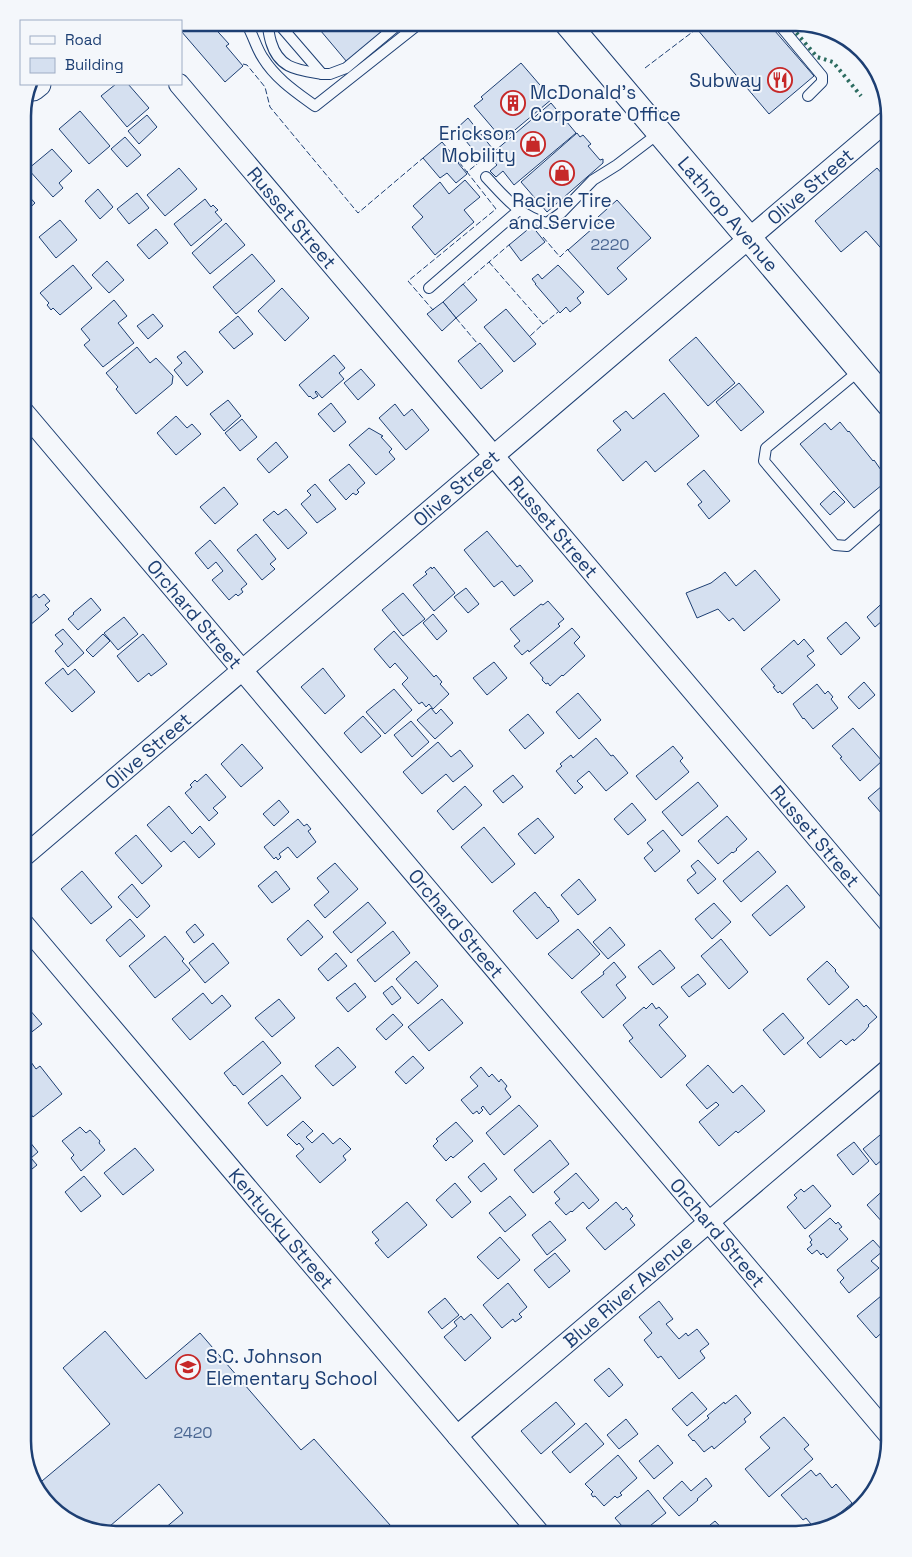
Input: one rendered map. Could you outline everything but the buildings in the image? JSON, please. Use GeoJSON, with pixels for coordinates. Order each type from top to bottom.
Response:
{"type":"FeatureCollection","features":[{"type":"Feature","properties":{"kind":"street","name":"Lathrop Avenue"},"geometry":{"type":"LineString","coordinates":[[574,31],[881,393]]}},
{"type":"Feature","properties":{"kind":"street","name":"Russet Street"},"geometry":{"type":"LineString","coordinates":[[180,85],[881,912]]}},
{"type":"Feature","properties":{"kind":"street","name":"Olive Street"},"geometry":{"type":"LineString","coordinates":[[31,850],[881,127]]}},
{"type":"Feature","properties":{"kind":"street","name":"Orchard Street"},"geometry":{"type":"LineString","coordinates":[[31,420],[881,1424]]}},
{"type":"Feature","properties":{"kind":"street","name":"Kentucky Street"},"geometry":{"type":"LineString","coordinates":[[31,932],[533,1526]]}},
{"type":"Feature","properties":{"kind":"street","name":"Blue River Avenue"},"geometry":{"type":"LineString","coordinates":[[457,1436],[881,1077]]}},
{"type":"Feature","properties":{"kind":"lane"},"geometry":{"type":"LineString","coordinates":[[268,31],[279,60],[289,67],[322,74],[330,74],[346,68],[390,31]]}},
{"type":"Feature","properties":{"kind":"lane"},"geometry":{"type":"LineString","coordinates":[[286,31],[322,74]]}},
{"type":"Feature","properties":{"kind":"lane"},"geometry":{"type":"LineString","coordinates":[[252,32],[262,57],[283,83],[315,106],[410,31]]}},
{"type":"Feature","properties":{"kind":"lane"},"geometry":{"type":"LineString","coordinates":[[785,31],[822,76],[822,82],[808,96]]}},
{"type":"Feature","properties":{"kind":"lane"},"geometry":{"type":"LineString","coordinates":[[252,32],[273,48]]}},
{"type":"Feature","properties":{"kind":"lane"},"geometry":{"type":"LineString","coordinates":[[486,177],[518,211],[537,221],[547,223],[561,213],[593,180],[617,165],[660,132]]}},
{"type":"Feature","properties":{"kind":"lane"},"geometry":{"type":"LineString","coordinates":[[429,288],[518,211]]}},
{"type":"Feature","properties":{"kind":"lane"},"geometry":{"type":"LineString","coordinates":[[861,370],[766,448],[764,461],[835,545],[847,546],[881,517]]}},
{"type":"Feature","properties":{"kind":"hedge"},"geometry":{"type":"LineString","coordinates":[[795,31],[817,57],[833,62],[861,96]]}},
{"type":"Feature","properties":{"kind":"fence"},"geometry":{"type":"LineString","coordinates":[[645,68],[694,31]]}},
{"type":"Feature","properties":{"kind":"fence"},"geometry":{"type":"LineString","coordinates":[[243,64],[247,65],[265,87],[270,107],[358,213],[423,158]]}},
{"type":"Feature","properties":{"kind":"fence"},"geometry":{"type":"LineString","coordinates":[[434,309],[408,281],[496,209],[467,172],[487,156]]}},
{"type":"Feature","properties":{"kind":"fence"},"geometry":{"type":"LineString","coordinates":[[459,162],[467,172]]}},
{"type":"Feature","properties":{"kind":"fence"},"geometry":{"type":"LineString","coordinates":[[543,237],[560,257],[568,249]]}},
{"type":"Feature","properties":{"kind":"fence"},"geometry":{"type":"LineString","coordinates":[[461,286],[510,244]]}},
{"type":"Feature","properties":{"kind":"fence"},"geometry":{"type":"LineString","coordinates":[[489,262],[543,324],[530,336]]}},
{"type":"Feature","properties":{"kind":"fence"},"geometry":{"type":"LineString","coordinates":[[543,324],[558,312]]}},
{"type":"Feature","properties":{"kind":"fence"},"geometry":{"type":"LineString","coordinates":[[456,318],[477,343]]}},
{"type":"Feature","properties":{"kind":"place","name":"Subway"},"geometry":{"type":"Point","coordinates":[780,80]}},
{"type":"Feature","properties":{"kind":"place","name":"McDonald's Corporate Office"},"geometry":{"type":"Point","coordinates":[513,103]}},
{"type":"Feature","properties":{"kind":"place","name":"Erickson Mobility"},"geometry":{"type":"Point","coordinates":[533,144]}},
{"type":"Feature","properties":{"kind":"place","name":"Racine Tire and Service"},"geometry":{"type":"Point","coordinates":[562,173]}},
{"type":"Feature","properties":{"kind":"place","name":"S.C. Johnson Elementary School"},"geometry":{"type":"Point","coordinates":[188,1367]}}]}
